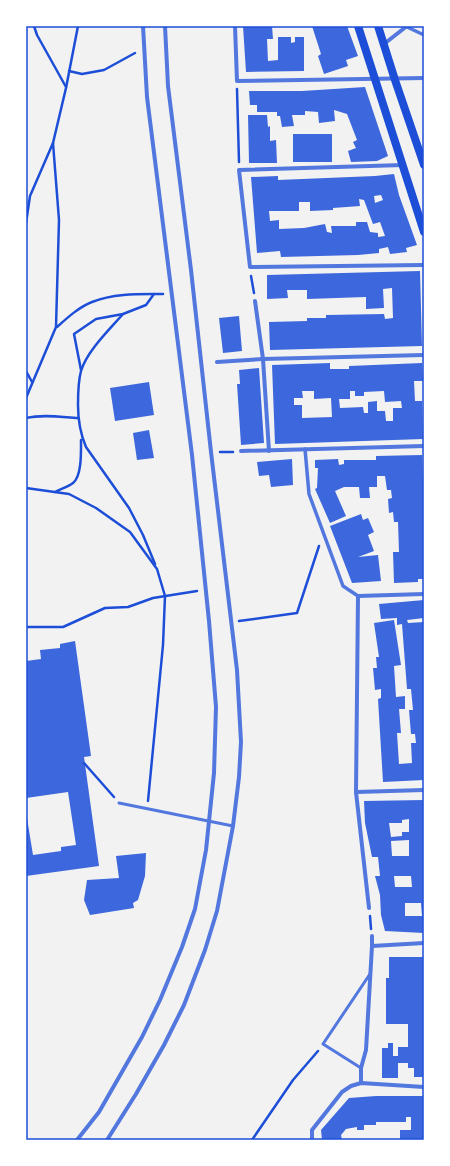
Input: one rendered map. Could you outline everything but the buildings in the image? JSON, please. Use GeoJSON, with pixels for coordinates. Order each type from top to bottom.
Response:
{"type":"FeatureCollection","features":[{"type":"Feature","properties":{"kind":"main road"},"geometry":{"type":"LineString","coordinates":[[358,26],[404,165],[424,232]]}},
{"type":"Feature","properties":{"kind":"main road"},"geometry":{"type":"LineString","coordinates":[[378,26],[424,165]]}},
{"type":"Feature","properties":{"kind":"street"},"geometry":{"type":"LineString","coordinates":[[77,1140],[99,1112],[142,1037],[163,994],[182,947],[195,909],[206,850],[214,773],[216,707],[206,590],[192,455],[147,97],[143,26]]}},
{"type":"Feature","properties":{"kind":"street"},"geometry":{"type":"LineString","coordinates":[[107,1140],[148,1073],[184,1005],[205,950],[217,911],[233,826],[239,777],[241,742],[237,670],[232,622],[168,86],[165,26]]}},
{"type":"Feature","properties":{"kind":"street"},"geometry":{"type":"LineString","coordinates":[[235,26],[237,81],[395,80],[424,78]]}},
{"type":"Feature","properties":{"kind":"street"},"geometry":{"type":"LineString","coordinates":[[384,45],[406,26],[424,34]]}},
{"type":"Feature","properties":{"kind":"street"},"geometry":{"type":"LineString","coordinates":[[404,165],[239,170],[250,267],[424,265]]}},
{"type":"Feature","properties":{"kind":"street"},"geometry":{"type":"LineString","coordinates":[[255,301],[263,359],[268,451]]}},
{"type":"Feature","properties":{"kind":"street"},"geometry":{"type":"LineString","coordinates":[[217,362],[263,359],[424,355]]}},
{"type":"Feature","properties":{"kind":"street"},"geometry":{"type":"LineString","coordinates":[[241,451],[424,446]]}},
{"type":"Feature","properties":{"kind":"street"},"geometry":{"type":"LineString","coordinates":[[304,449],[309,494],[343,586],[358,596],[424,594]]}},
{"type":"Feature","properties":{"kind":"street"},"geometry":{"type":"LineString","coordinates":[[358,596],[356,792],[369,908]]}},
{"type":"Feature","properties":{"kind":"street"},"geometry":{"type":"LineString","coordinates":[[356,792],[424,790]]}},
{"type":"Feature","properties":{"kind":"street"},"geometry":{"type":"LineString","coordinates":[[361,1083],[361,1068],[366,1050],[372,936]]}},
{"type":"Feature","properties":{"kind":"street"},"geometry":{"type":"LineString","coordinates":[[372,946],[424,943]]}},
{"type":"Feature","properties":{"kind":"street"},"geometry":{"type":"LineString","coordinates":[[312,1140],[312,1130],[342,1092],[351,1086],[361,1083],[424,1087]]}},
{"type":"Feature","properties":{"kind":"lane"},"geometry":{"type":"LineString","coordinates":[[119,803],[233,826]]}},
{"type":"Feature","properties":{"kind":"lane"},"geometry":{"type":"LineString","coordinates":[[361,1068],[323,1044],[370,974]]}},
{"type":"Feature","properties":{"kind":"path"},"geometry":{"type":"LineString","coordinates":[[34,26],[37,35],[66,88]]}},
{"type":"Feature","properties":{"kind":"path"},"geometry":{"type":"LineString","coordinates":[[26,223],[30,196],[53,143],[66,88],[78,26]]}},
{"type":"Feature","properties":{"kind":"path"},"geometry":{"type":"LineString","coordinates":[[69,71],[82,74],[104,70],[144,49]]}},
{"type":"Feature","properties":{"kind":"path"},"geometry":{"type":"LineString","coordinates":[[237,81],[239,170]]}},
{"type":"Feature","properties":{"kind":"path"},"geometry":{"type":"LineString","coordinates":[[26,398],[56,327],[60,220],[53,143]]}},
{"type":"Feature","properties":{"kind":"path"},"geometry":{"type":"LineString","coordinates":[[250,267],[255,301]]}},
{"type":"Feature","properties":{"kind":"path"},"geometry":{"type":"LineString","coordinates":[[56,327],[76,311],[92,302],[124,294],[171,294]]}},
{"type":"Feature","properties":{"kind":"path"},"geometry":{"type":"LineString","coordinates":[[148,809],[163,645],[165,596],[157,569],[143,535],[129,508],[86,447],[82,437],[78,418],[78,389],[81,370],[74,334],[96,319],[123,314],[146,305],[154,294]]}},
{"type":"Feature","properties":{"kind":"path"},"geometry":{"type":"LineString","coordinates":[[81,370],[94,348],[123,314]]}},
{"type":"Feature","properties":{"kind":"path"},"geometry":{"type":"LineString","coordinates":[[26,371],[32,382]]}},
{"type":"Feature","properties":{"kind":"path"},"geometry":{"type":"LineString","coordinates":[[26,418],[32,416],[50,416],[78,418]]}},
{"type":"Feature","properties":{"kind":"path"},"geometry":{"type":"LineString","coordinates":[[55,492],[73,484],[78,476],[82,437]]}},
{"type":"Feature","properties":{"kind":"path"},"geometry":{"type":"LineString","coordinates":[[211,452],[241,451]]}},
{"type":"Feature","properties":{"kind":"path"},"geometry":{"type":"LineString","coordinates":[[26,488],[69,494],[89,504],[130,532],[157,569]]}},
{"type":"Feature","properties":{"kind":"path"},"geometry":{"type":"LineString","coordinates":[[232,622],[296,613],[323,532]]}},
{"type":"Feature","properties":{"kind":"path"},"geometry":{"type":"LineString","coordinates":[[26,627],[63,627],[105,608],[128,607],[153,598],[206,590]]}},
{"type":"Feature","properties":{"kind":"path"},"geometry":{"type":"LineString","coordinates":[[84,763],[119,803]]}},
{"type":"Feature","properties":{"kind":"path"},"geometry":{"type":"LineString","coordinates":[[369,908],[372,936]]}},
{"type":"Feature","properties":{"kind":"path"},"geometry":{"type":"LineString","coordinates":[[252,1140],[293,1080],[323,1044]]}}]}
